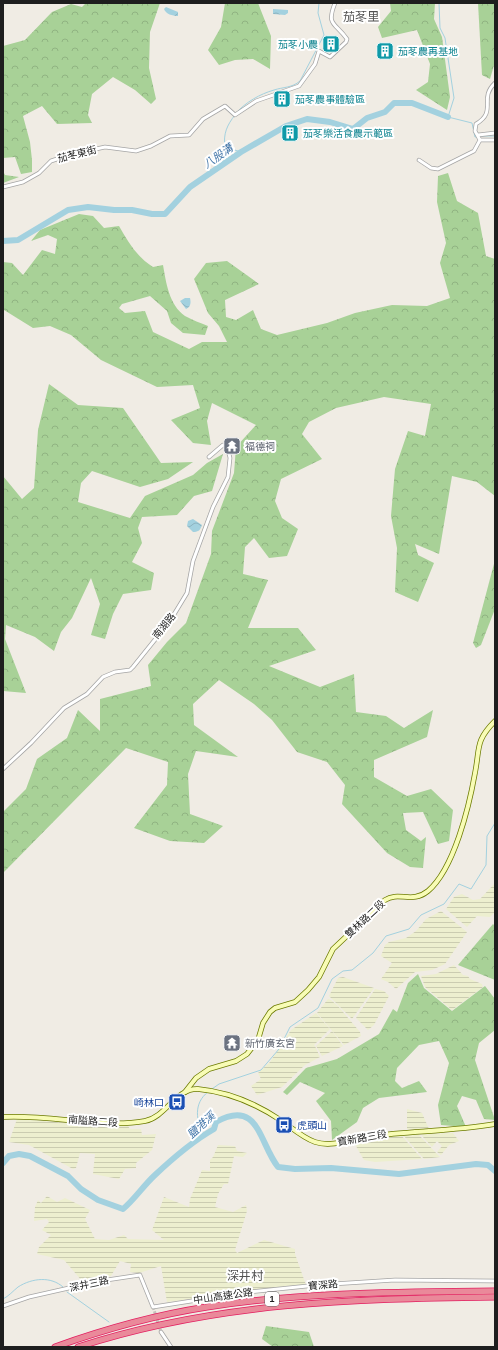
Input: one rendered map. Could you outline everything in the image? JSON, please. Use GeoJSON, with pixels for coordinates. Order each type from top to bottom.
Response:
{"type":"FeatureCollection","features":[{"type":"Feature","properties":{"kind":"highway","name":"中山高速公路"},"geometry":{"type":"LineString","coordinates":[[55,1347],[124,1324],[193,1310],[239,1303],[306,1296],[372,1292],[495,1291]]}},
{"type":"Feature","properties":{"kind":"highway","name":"中山高速公路"},"geometry":{"type":"LineString","coordinates":[[78,1347],[123,1333],[169,1322],[243,1310],[303,1303],[359,1300],[495,1297]]}},
{"type":"Feature","properties":{"kind":"street","name":"茄苳東街"},"geometry":{"type":"LineString","coordinates":[[3,187],[31,177],[44,169],[51,161],[62,156],[105,147],[136,150],[151,146],[170,136],[189,135],[203,119],[225,106],[235,115],[256,100],[299,86],[315,64],[319,51],[330,57],[346,42],[345,36],[331,22],[335,3]]}},
{"type":"Feature","properties":{"kind":"street"},"geometry":{"type":"LineString","coordinates":[[493,106],[489,92],[490,88],[495,83]]}},
{"type":"Feature","properties":{"kind":"street"},"geometry":{"type":"LineString","coordinates":[[480,140],[475,131],[476,124],[486,120],[491,115]]}},
{"type":"Feature","properties":{"kind":"street"},"geometry":{"type":"LineString","coordinates":[[478,135],[495,133]]}},
{"type":"Feature","properties":{"kind":"street"},"geometry":{"type":"LineString","coordinates":[[480,140],[495,140]]}},
{"type":"Feature","properties":{"kind":"street"},"geometry":{"type":"LineString","coordinates":[[419,160],[431,168],[438,170],[474,151],[480,140]]}},
{"type":"Feature","properties":{"kind":"street","name":"南湖路"},"geometry":{"type":"LineString","coordinates":[[3,769],[64,708],[87,694],[104,677],[115,672],[130,670],[177,610],[187,593],[193,561],[213,507],[228,477],[230,458],[228,445],[223,445],[209,457]]}},
{"type":"Feature","properties":{"kind":"street","name":"雙林路二段"},"geometry":{"type":"LineString","coordinates":[[185,1092],[196,1078],[209,1069],[236,1061],[247,1054],[258,1040],[263,1023],[270,1012],[275,1008],[295,1002],[300,998],[317,980],[333,949],[385,900],[395,896],[411,898],[420,897],[430,890],[448,865],[457,844],[475,773],[480,741],[486,730],[495,721]]}},
{"type":"Feature","properties":{"kind":"street","name":"寶新路三段"},"geometry":{"type":"LineString","coordinates":[[185,1092],[201,1090],[252,1102],[309,1139],[322,1143],[333,1144],[366,1136],[471,1128],[495,1124]]}},
{"type":"Feature","properties":{"kind":"street","name":"南隘路二段"},"geometry":{"type":"LineString","coordinates":[[3,1117],[23,1116],[131,1123],[155,1118],[185,1092]]}},
{"type":"Feature","properties":{"kind":"street","name":"深井三路"},"geometry":{"type":"LineString","coordinates":[[4,1306],[29,1297],[100,1281],[140,1275],[153,1307]]}},
{"type":"Feature","properties":{"kind":"street","name":"寶深路"},"geometry":{"type":"LineString","coordinates":[[153,1307],[249,1292],[317,1285],[395,1280],[495,1280]]}},
{"type":"Feature","properties":{"kind":"street"},"geometry":{"type":"LineString","coordinates":[[160,1332],[167,1344],[171,1347]]}},
{"type":"Feature","properties":{"kind":"green space"},"geometry":{"type":"Polygon","coordinates":[[[86,3],[160,3],[150,32],[149,68],[156,99],[151,104],[135,90],[113,77],[92,94],[88,115],[92,123],[57,124],[42,106],[23,116],[30,142],[32,172],[21,174],[15,157],[3,158],[3,46],[25,40],[52,12],[71,4],[82,7],[86,3]]]}},
{"type":"Feature","properties":{"kind":"green space"},"geometry":{"type":"Polygon","coordinates":[[[225,3],[258,3],[271,36],[270,69],[253,59],[235,60],[219,65],[208,50],[221,27],[225,3]]]}},
{"type":"Feature","properties":{"kind":"green space"},"geometry":{"type":"Polygon","coordinates":[[[390,3],[435,3],[434,19],[442,37],[450,97],[447,110],[416,90],[428,82],[430,64],[417,30],[382,38],[378,27],[391,11],[390,3]]]}},
{"type":"Feature","properties":{"kind":"green space"},"geometry":{"type":"Polygon","coordinates":[[[478,3],[495,3],[495,62],[490,79],[482,75],[478,3]]]}},
{"type":"Feature","properties":{"kind":"green space"},"geometry":{"type":"Polygon","coordinates":[[[3,171],[5,175],[19,177],[3,183],[3,171]]]}},
{"type":"Feature","properties":{"kind":"green space"},"geometry":{"type":"Polygon","coordinates":[[[448,173],[457,201],[478,213],[486,256],[495,259],[495,496],[477,482],[452,476],[439,554],[415,544],[418,555],[434,563],[418,602],[395,592],[397,548],[391,516],[395,469],[408,431],[425,436],[431,404],[384,397],[336,408],[309,422],[302,434],[322,459],[281,479],[275,501],[282,518],[298,529],[287,556],[269,558],[254,538],[245,547],[243,574],[268,580],[248,628],[298,628],[316,650],[269,666],[320,687],[354,674],[356,712],[386,716],[404,728],[433,710],[427,737],[374,760],[374,777],[407,796],[431,789],[453,810],[449,841],[438,844],[423,812],[403,813],[406,830],[421,841],[426,837],[423,868],[410,867],[387,853],[342,804],[345,785],[327,762],[297,752],[272,720],[254,704],[219,680],[193,704],[194,725],[238,757],[196,751],[188,774],[190,814],[223,826],[204,843],[170,841],[134,828],[167,785],[168,762],[126,748],[3,873],[3,812],[26,789],[37,759],[67,738],[78,710],[100,731],[100,699],[151,686],[148,665],[167,642],[186,623],[211,554],[212,531],[234,473],[236,447],[256,425],[212,403],[207,421],[211,445],[193,443],[171,420],[200,408],[193,385],[157,387],[101,360],[71,335],[50,326],[33,328],[4,310],[3,262],[12,263],[23,275],[42,250],[55,254],[57,239],[48,235],[31,241],[40,230],[79,214],[93,216],[104,228],[119,226],[129,243],[142,259],[153,267],[163,265],[169,293],[175,306],[185,316],[208,326],[205,335],[183,333],[171,323],[167,311],[150,296],[122,304],[119,308],[125,313],[145,311],[153,332],[189,349],[202,342],[227,342],[219,326],[208,313],[194,279],[206,263],[227,261],[259,284],[225,300],[226,317],[236,320],[253,310],[261,329],[277,335],[327,323],[355,313],[392,305],[427,306],[450,298],[440,263],[446,243],[437,202],[438,176],[448,173]]]}},
{"type":"Feature","properties":{"kind":"green space"},"geometry":{"type":"Polygon","coordinates":[[[49,384],[78,405],[123,408],[161,463],[193,462],[168,479],[140,487],[92,471],[81,483],[78,502],[130,518],[145,496],[193,475],[207,463],[223,454],[212,491],[194,496],[177,515],[142,517],[138,528],[142,543],[132,562],[154,573],[151,590],[123,594],[113,614],[105,639],[91,635],[100,604],[91,578],[72,618],[61,632],[54,651],[35,637],[6,625],[5,639],[26,693],[3,691],[3,476],[22,499],[34,488],[38,430],[49,384]]]}},
{"type":"Feature","properties":{"kind":"green space"},"geometry":{"type":"Polygon","coordinates":[[[495,560],[495,609],[481,645],[476,648],[473,643],[495,560]]]}},
{"type":"Feature","properties":{"kind":"green space"},"geometry":{"type":"Polygon","coordinates":[[[495,883],[495,912],[490,917],[477,916],[467,927],[446,909],[454,897],[462,894],[473,900],[480,899],[495,883]]]}},
{"type":"Feature","properties":{"kind":"green space"},"geometry":{"type":"Polygon","coordinates":[[[441,911],[467,932],[445,964],[432,970],[415,972],[396,989],[388,982],[381,979],[392,963],[381,956],[385,945],[389,942],[406,938],[416,931],[426,919],[441,911]]]}},
{"type":"Feature","properties":{"kind":"green space"},"geometry":{"type":"Polygon","coordinates":[[[493,924],[495,926],[495,980],[458,965],[493,924]]]}},
{"type":"Feature","properties":{"kind":"green space"},"geometry":{"type":"Polygon","coordinates":[[[454,965],[463,975],[468,976],[470,979],[482,984],[483,987],[452,1010],[425,987],[421,976],[436,974],[454,965]]]}},
{"type":"Feature","properties":{"kind":"green space"},"geometry":{"type":"Polygon","coordinates":[[[418,974],[424,988],[452,1011],[485,986],[495,999],[495,1030],[479,1043],[475,1060],[495,1120],[484,1119],[476,1100],[462,1096],[457,1106],[466,1127],[441,1125],[438,1105],[449,1063],[439,1041],[419,1045],[397,1068],[395,1081],[402,1088],[419,1081],[427,1092],[379,1098],[363,1108],[357,1122],[332,1140],[331,1121],[316,1101],[325,1093],[300,1082],[287,1095],[283,1092],[306,1068],[337,1059],[379,1034],[393,1009],[397,1012],[408,983],[418,974]]]}},
{"type":"Feature","properties":{"kind":"green space"},"geometry":{"type":"Polygon","coordinates":[[[343,977],[374,988],[352,1019],[329,996],[338,978],[343,977]]]}},
{"type":"Feature","properties":{"kind":"green space"},"geometry":{"type":"Polygon","coordinates":[[[375,989],[384,991],[389,996],[374,1025],[368,1030],[356,1018],[375,989]]]}},
{"type":"Feature","properties":{"kind":"green space"},"geometry":{"type":"Polygon","coordinates":[[[328,999],[338,1006],[360,1032],[361,1036],[344,1045],[317,1013],[328,999]]]}},
{"type":"Feature","properties":{"kind":"green space"},"geometry":{"type":"Polygon","coordinates":[[[316,1013],[330,1029],[314,1045],[320,1057],[305,1065],[282,1087],[257,1095],[251,1086],[261,1079],[258,1073],[270,1062],[291,1030],[316,1013]]]}},
{"type":"Feature","properties":{"kind":"green space"},"geometry":{"type":"Polygon","coordinates":[[[332,1031],[343,1046],[322,1056],[316,1046],[332,1031]]]}},
{"type":"Feature","properties":{"kind":"green space"},"geometry":{"type":"Polygon","coordinates":[[[407,1109],[422,1113],[429,1129],[407,1129],[407,1109]]]}},
{"type":"Feature","properties":{"kind":"green space"},"geometry":{"type":"Polygon","coordinates":[[[17,1119],[128,1126],[130,1129],[141,1129],[142,1135],[156,1134],[152,1150],[136,1163],[136,1168],[125,1169],[119,1179],[93,1174],[95,1154],[80,1153],[76,1168],[73,1169],[29,1145],[9,1142],[17,1119]]]}},
{"type":"Feature","properties":{"kind":"green space"},"geometry":{"type":"Polygon","coordinates":[[[453,1133],[459,1141],[449,1145],[441,1155],[437,1152],[442,1146],[437,1141],[432,1147],[422,1136],[423,1134],[453,1133]]]}},
{"type":"Feature","properties":{"kind":"green space"},"geometry":{"type":"Polygon","coordinates":[[[418,1134],[440,1157],[424,1159],[403,1135],[418,1134]]]}},
{"type":"Feature","properties":{"kind":"green space"},"geometry":{"type":"Polygon","coordinates":[[[401,1135],[422,1159],[375,1162],[364,1160],[353,1141],[401,1135]]]}},
{"type":"Feature","properties":{"kind":"green space"},"geometry":{"type":"Polygon","coordinates":[[[218,1145],[235,1146],[237,1151],[247,1153],[243,1157],[234,1156],[228,1184],[224,1184],[218,1194],[215,1207],[233,1212],[246,1205],[247,1211],[235,1250],[237,1253],[264,1240],[295,1249],[295,1254],[306,1285],[167,1302],[161,1266],[139,1273],[130,1272],[131,1264],[120,1261],[111,1276],[82,1281],[64,1260],[37,1254],[39,1247],[51,1235],[42,1230],[49,1222],[47,1219],[34,1221],[35,1207],[38,1200],[41,1203],[47,1196],[57,1202],[65,1198],[90,1210],[85,1219],[95,1239],[109,1240],[124,1235],[128,1239],[164,1240],[152,1230],[164,1197],[189,1207],[190,1199],[202,1170],[210,1171],[210,1160],[213,1157],[218,1145]]]}},
{"type":"Feature","properties":{"kind":"green space"},"geometry":{"type":"Polygon","coordinates":[[[266,1326],[309,1332],[314,1347],[273,1347],[262,1339],[266,1326]]]}},
{"type":"Feature","properties":{"kind":"water"},"geometry":{"type":"Polygon","coordinates":[[[166,7],[178,12],[178,16],[171,15],[165,11],[164,9],[166,7]]]}},
{"type":"Feature","properties":{"kind":"water"},"geometry":{"type":"Polygon","coordinates":[[[273,9],[288,10],[288,13],[285,15],[273,14],[273,9]]]}},
{"type":"Feature","properties":{"kind":"water"},"geometry":{"type":"Polygon","coordinates":[[[185,298],[190,298],[190,306],[186,309],[180,301],[185,298]]]}},
{"type":"Feature","properties":{"kind":"water"},"geometry":{"type":"Polygon","coordinates":[[[193,519],[202,525],[197,532],[193,532],[187,526],[188,521],[193,519]]]}},
{"type":"Feature","properties":{"kind":"waterway"},"geometry":{"type":"LineString","coordinates":[[236,113],[244,105],[258,96],[291,86],[300,81],[324,35],[318,13],[319,3]]}},
{"type":"Feature","properties":{"kind":"waterway"},"geometry":{"type":"LineString","coordinates":[[439,3],[440,28],[445,38],[454,98],[448,117],[472,123],[476,137]]}},
{"type":"Feature","properties":{"kind":"waterway","name":"八股溝"},"geometry":{"type":"LineString","coordinates":[[3,241],[18,240],[68,210],[88,207],[165,214],[190,187],[241,152],[286,126],[307,119],[330,122],[353,129],[367,118],[385,112],[394,103],[412,103],[448,117]]}},
{"type":"Feature","properties":{"kind":"waterway"},"geometry":{"type":"LineString","coordinates":[[235,115],[226,130],[225,147],[241,152]]}},
{"type":"Feature","properties":{"kind":"waterway"},"geometry":{"type":"LineString","coordinates":[[479,136],[495,136]]}},
{"type":"Feature","properties":{"kind":"waterway"},"geometry":{"type":"LineString","coordinates":[[212,1089],[219,1084],[261,1070],[279,1049],[290,1027],[318,1008],[332,979],[343,971],[352,970],[373,953],[386,936],[409,929],[421,915],[444,904],[459,884],[471,889],[486,865],[487,836],[495,823]]}},
{"type":"Feature","properties":{"kind":"waterway"},"geometry":{"type":"LineString","coordinates":[[204,1135],[199,1124],[197,1113],[203,1096],[208,1092]]}},
{"type":"Feature","properties":{"kind":"waterway","name":"鹽港溪"},"geometry":{"type":"LineString","coordinates":[[3,1163],[9,1156],[19,1154],[30,1156],[68,1176],[81,1189],[98,1200],[123,1209],[168,1163],[214,1129],[216,1122],[230,1116],[241,1116],[250,1119],[256,1126],[278,1167],[295,1169],[331,1168],[399,1174],[476,1164],[488,1165],[495,1171]]}},
{"type":"Feature","properties":{"kind":"waterway"},"geometry":{"type":"LineString","coordinates":[[3,1299],[23,1284],[35,1280],[53,1281],[63,1287]]}},
{"type":"Feature","properties":{"kind":"waterway"},"geometry":{"type":"LineString","coordinates":[[67,1292],[109,1322]]}},
{"type":"Feature","properties":{"kind":"tunnel"},"geometry":{"type":"LineString","coordinates":[[153,1307],[161,1332]]}},
{"type":"Feature","properties":{"kind":"place","name":"茄苳小農"},"geometry":{"type":"Point","coordinates":[331,44]}},
{"type":"Feature","properties":{"kind":"place","name":"茄苳農再基地"},"geometry":{"type":"Point","coordinates":[385,51]}},
{"type":"Feature","properties":{"kind":"place","name":"茄苳農事體驗區"},"geometry":{"type":"Point","coordinates":[282,99]}},
{"type":"Feature","properties":{"kind":"place","name":"茄苳樂活食農示範區"},"geometry":{"type":"Point","coordinates":[290,133]}},
{"type":"Feature","properties":{"kind":"place","name":"福德祠"},"geometry":{"type":"Point","coordinates":[232,446]}},
{"type":"Feature","properties":{"kind":"place","name":"新竹廣玄宮"},"geometry":{"type":"Point","coordinates":[232,1043]}},
{"type":"Feature","properties":{"kind":"place","name":"崎林口"},"geometry":{"type":"Point","coordinates":[177,1102]}},
{"type":"Feature","properties":{"kind":"place","name":"虎頭山"},"geometry":{"type":"Point","coordinates":[284,1125]}},
{"type":"Feature","properties":{"kind":"district","name":"茄苳里"},"geometry":{"type":"Point","coordinates":[361,17]}},
{"type":"Feature","properties":{"kind":"district","name":"深井村"},"geometry":{"type":"Point","coordinates":[245,1276]}}]}
